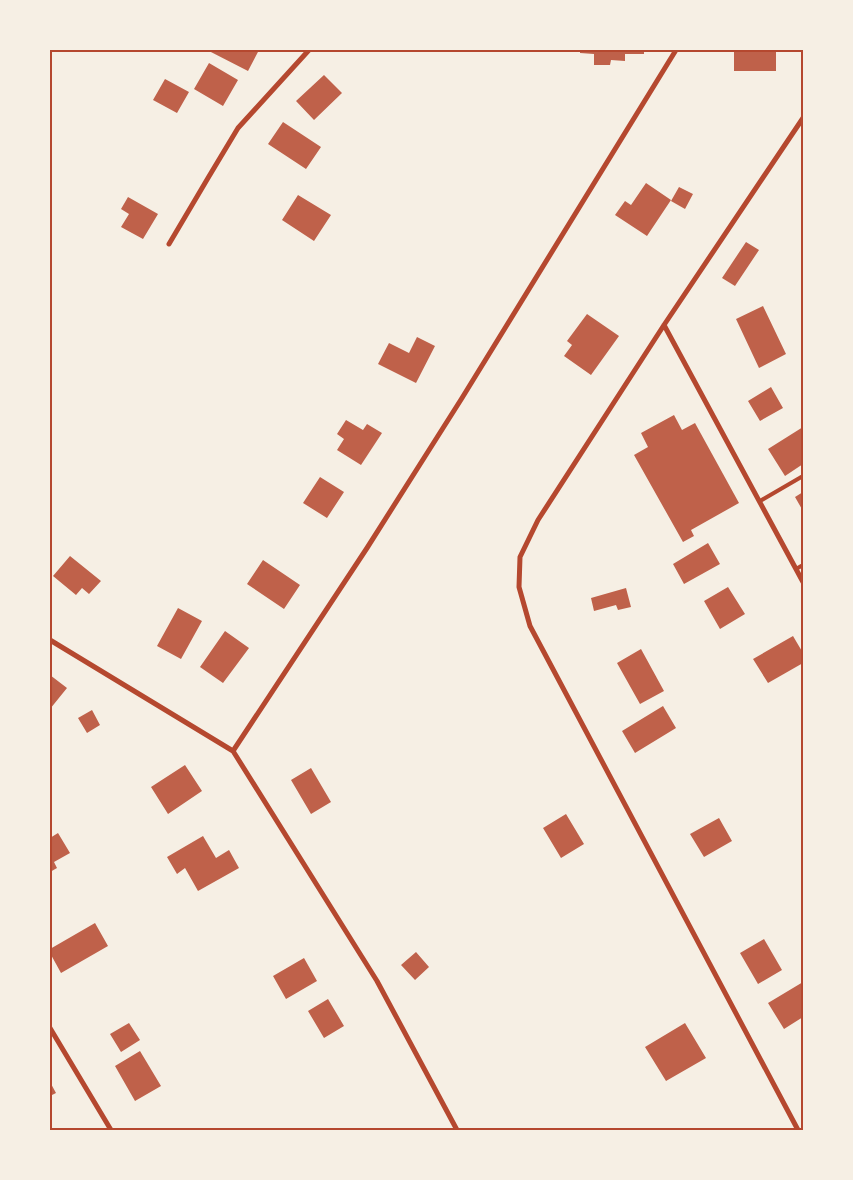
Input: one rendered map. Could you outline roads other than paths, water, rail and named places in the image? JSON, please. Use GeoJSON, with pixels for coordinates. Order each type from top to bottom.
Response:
{"type":"FeatureCollection","features":[{"type":"Feature","properties":{"kind":"street"},"geometry":{"type":"LineString","coordinates":[[169,244],[238,128],[309,50]]}},
{"type":"Feature","properties":{"kind":"street"},"geometry":{"type":"LineString","coordinates":[[233,751],[367,548],[462,398],[676,50]]}},
{"type":"Feature","properties":{"kind":"street"},"geometry":{"type":"LineString","coordinates":[[798,1130],[530,626],[519,587],[520,557],[538,520],[664,325],[803,118]]}},
{"type":"Feature","properties":{"kind":"street"},"geometry":{"type":"LineString","coordinates":[[664,325],[803,582]]}},
{"type":"Feature","properties":{"kind":"street"},"geometry":{"type":"LineString","coordinates":[[50,640],[233,751],[377,981],[457,1130]]}},
{"type":"Feature","properties":{"kind":"street"},"geometry":{"type":"LineString","coordinates":[[50,1028],[111,1130]]}},
{"type":"Feature","properties":{"kind":"lane"},"geometry":{"type":"LineString","coordinates":[[760,502],[803,476]]}},
{"type":"Feature","properties":{"kind":"lane"},"geometry":{"type":"LineString","coordinates":[[796,569],[803,565]]}}]}
